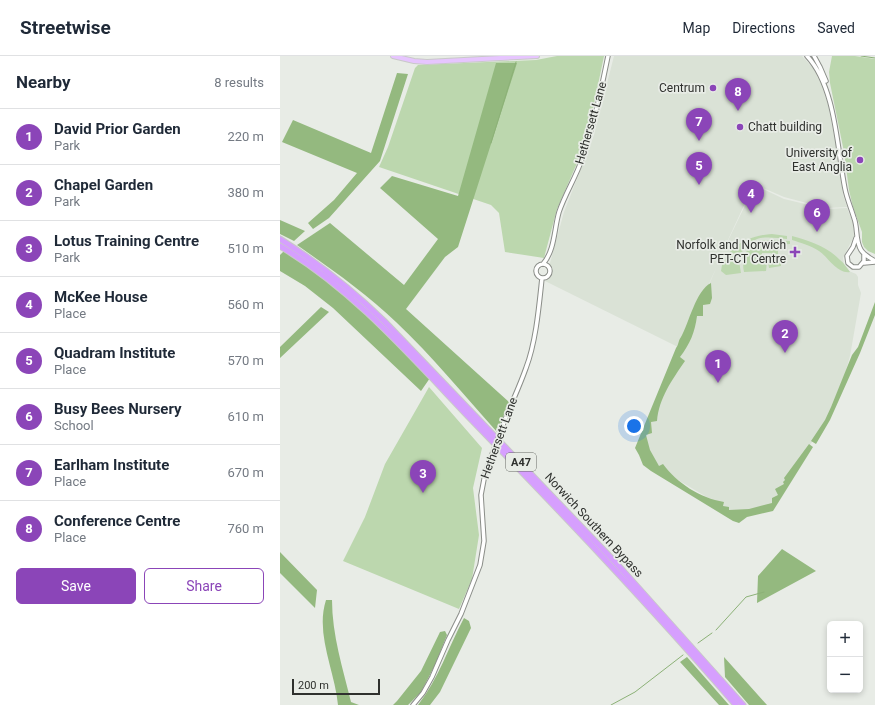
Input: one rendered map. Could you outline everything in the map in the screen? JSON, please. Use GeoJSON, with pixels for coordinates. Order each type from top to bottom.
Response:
{"type":"FeatureCollection","features":[{"type":"Feature","properties":{"kind":"highway","name":"Norwich Southern Bypass"},"geometry":{"type":"LineString","coordinates":[[280,239],[351,290],[384,321],[616,563],[743,705]]}},
{"type":"Feature","properties":{"kind":"highway","name":"Norwich Southern Bypass"},"geometry":{"type":"LineString","coordinates":[[280,246],[309,265],[346,294],[385,329],[540,489],[619,574],[736,705]]}},
{"type":"Feature","properties":{"kind":"main road"},"geometry":{"type":"LineString","coordinates":[[393,56],[414,61],[427,62],[538,56]]}},
{"type":"Feature","properties":{"kind":"street","name":"Hethersett Lane"},"geometry":{"type":"LineString","coordinates":[[413,705],[423,693],[432,677],[464,608],[480,565],[484,541],[480,495],[485,474],[526,369],[535,333],[542,278],[548,274],[550,270],[547,266],[548,256],[559,213],[588,142],[608,56]]}},
{"type":"Feature","properties":{"kind":"street"},"geometry":{"type":"LineString","coordinates":[[807,56],[818,69],[826,88]]}},
{"type":"Feature","properties":{"kind":"street"},"geometry":{"type":"LineString","coordinates":[[814,56],[824,76],[840,151],[845,189],[854,218],[858,243],[865,258],[864,263]]}},
{"type":"Feature","properties":{"kind":"street"},"geometry":{"type":"LineString","coordinates":[[857,236],[847,258],[849,265],[856,268],[864,263],[875,262]]}},
{"type":"Feature","properties":{"kind":"street"},"geometry":{"type":"LineString","coordinates":[[850,252],[856,250],[875,262]]}},
{"type":"Feature","properties":{"kind":"street","name":"Hethersett Lane"},"geometry":{"type":"LineString","coordinates":[[542,278],[537,275],[536,270],[538,266],[543,264],[548,256]]}},
{"type":"Feature","properties":{"kind":"street"},"geometry":{"type":"LineString","coordinates":[[543,264],[547,266]]}},
{"type":"Feature","properties":{"kind":"shaded area"},"geometry":{"type":"Polygon","coordinates":[[[614,56],[802,56],[813,68],[821,84],[828,105],[839,160],[843,195],[847,207],[826,208],[784,197],[754,184],[720,257],[755,185],[784,199],[826,209],[847,208],[853,223],[854,236],[843,258],[844,264],[849,271],[856,274],[858,277],[858,285],[861,293],[850,356],[845,374],[822,428],[791,472],[772,506],[732,512],[651,464],[642,442],[717,266],[680,348],[545,281],[564,212],[594,135],[614,56]]]}},
{"type":"Feature","properties":{"kind":"green space"},"geometry":{"type":"Polygon","coordinates":[[[557,56],[604,56],[590,123],[581,154],[557,209],[544,258],[505,252],[499,213],[491,205],[379,167],[388,147],[415,68],[418,65],[536,60],[557,56]]]}},
{"type":"Feature","properties":{"kind":"green space","name":"University of East Anglia"},"geometry":{"type":"Polygon","coordinates":[[[832,56],[855,56],[875,59],[875,254],[868,251],[864,247],[862,242],[862,232],[853,207],[849,190],[844,152],[830,83],[829,72],[832,56]]]}},
{"type":"Feature","properties":{"kind":"green space"},"geometry":{"type":"Polygon","coordinates":[[[496,63],[517,63],[458,247],[445,257],[406,309],[509,402],[497,432],[435,362],[385,311],[335,272],[297,245],[330,223],[404,285],[438,239],[380,188],[392,176],[458,196],[496,63]]]}},
{"type":"Feature","properties":{"kind":"green space"},"geometry":{"type":"Polygon","coordinates":[[[397,73],[408,74],[380,161],[329,218],[313,229],[308,223],[334,200],[357,173],[282,142],[293,120],[371,153],[397,73]]]}},
{"type":"Feature","properties":{"kind":"green space"},"geometry":{"type":"Polygon","coordinates":[[[280,220],[305,231],[294,241],[280,234],[280,220]]]}},
{"type":"Feature","properties":{"kind":"green space"},"geometry":{"type":"Polygon","coordinates":[[[772,234],[787,236],[787,239],[760,238],[754,241],[742,252],[734,254],[730,252],[744,241],[772,234]]]}},
{"type":"Feature","properties":{"kind":"green space"},"geometry":{"type":"Polygon","coordinates":[[[792,236],[811,242],[830,251],[850,272],[841,271],[819,251],[792,240],[792,236]]]}},
{"type":"Feature","properties":{"kind":"green space"},"geometry":{"type":"Polygon","coordinates":[[[759,240],[790,241],[790,244],[778,245],[778,255],[780,255],[781,266],[769,268],[768,262],[772,262],[771,253],[762,253],[762,262],[767,262],[766,271],[744,272],[743,262],[746,253],[754,243],[759,240]]]}},
{"type":"Feature","properties":{"kind":"green space"},"geometry":{"type":"Polygon","coordinates":[[[284,251],[316,273],[356,305],[430,378],[421,391],[333,308],[305,286],[280,271],[280,255],[284,251]]]}},
{"type":"Feature","properties":{"kind":"green space"},"geometry":{"type":"Polygon","coordinates":[[[729,253],[739,261],[741,273],[726,275],[721,271],[722,265],[729,253]]]}},
{"type":"Feature","properties":{"kind":"green space"},"geometry":{"type":"Polygon","coordinates":[[[711,283],[712,298],[710,304],[703,305],[703,316],[697,316],[692,338],[680,357],[685,361],[663,397],[657,421],[651,422],[652,433],[646,435],[650,450],[659,466],[663,464],[675,477],[690,489],[706,497],[724,502],[723,506],[729,507],[729,510],[749,509],[772,503],[772,498],[778,495],[775,489],[784,484],[784,478],[809,444],[813,447],[773,511],[747,517],[739,523],[733,521],[651,471],[643,465],[635,448],[693,307],[701,292],[711,283]]]}},
{"type":"Feature","properties":{"kind":"green space"},"geometry":{"type":"Polygon","coordinates":[[[875,302],[875,315],[860,353],[830,420],[816,444],[811,441],[825,420],[831,407],[852,355],[858,347],[875,302]]]}},
{"type":"Feature","properties":{"kind":"green space"},"geometry":{"type":"Polygon","coordinates":[[[321,307],[329,312],[280,358],[280,347],[321,307]]]}},
{"type":"Feature","properties":{"kind":"green space"},"geometry":{"type":"Polygon","coordinates":[[[429,387],[482,448],[473,488],[479,535],[472,579],[459,609],[343,561],[365,517],[385,464],[429,387]]]}},
{"type":"Feature","properties":{"kind":"green space"},"geometry":{"type":"Polygon","coordinates":[[[782,549],[816,571],[757,603],[758,576],[782,549]]]}},
{"type":"Feature","properties":{"kind":"green space"},"geometry":{"type":"Polygon","coordinates":[[[280,552],[317,590],[315,608],[280,573],[280,552]]]}},
{"type":"Feature","properties":{"kind":"green space"},"geometry":{"type":"Polygon","coordinates":[[[326,600],[332,600],[332,613],[336,639],[351,702],[359,705],[338,705],[324,639],[323,613],[326,600]]]}},
{"type":"Feature","properties":{"kind":"green space"},"geometry":{"type":"Polygon","coordinates":[[[464,618],[469,621],[471,628],[440,692],[430,705],[418,705],[438,674],[464,618]]]}},
{"type":"Feature","properties":{"kind":"green space"},"geometry":{"type":"Polygon","coordinates":[[[445,631],[447,635],[435,665],[421,692],[408,705],[393,705],[421,671],[440,632],[445,631]]]}},
{"type":"Feature","properties":{"kind":"green space"},"geometry":{"type":"Polygon","coordinates":[[[687,657],[729,705],[719,705],[680,662],[687,657]]]}},
{"type":"Feature","properties":{"kind":"green space"},"geometry":{"type":"Polygon","coordinates":[[[724,657],[767,705],[749,705],[725,677],[724,657]]]}},
{"type":"Feature","properties":{"kind":"waterway"},"geometry":{"type":"LineString","coordinates":[[861,56],[875,58]]}},
{"type":"Feature","properties":{"kind":"waterway"},"geometry":{"type":"LineString","coordinates":[[491,143],[516,62]]}},
{"type":"Feature","properties":{"kind":"waterway"},"geometry":{"type":"LineString","coordinates":[[716,630],[746,597],[764,592]]}},
{"type":"Feature","properties":{"kind":"waterway"},"geometry":{"type":"LineString","coordinates":[[698,643],[712,633]]}},
{"type":"Feature","properties":{"kind":"waterway"},"geometry":{"type":"LineString","coordinates":[[611,705],[635,692],[683,655]]}},
{"type":"Feature","properties":{"kind":"place","name":"Centrum"},"geometry":{"type":"Point","coordinates":[713,88]}},
{"type":"Feature","properties":{"kind":"place","name":"Conference Centre"},"geometry":{"type":"Point","coordinates":[738,111]}},
{"type":"Feature","properties":{"kind":"place","name":"Chatt building"},"geometry":{"type":"Point","coordinates":[740,127]}},
{"type":"Feature","properties":{"kind":"place","name":"Earlham Institute"},"geometry":{"type":"Point","coordinates":[699,141]}},
{"type":"Feature","properties":{"kind":"place","name":"University of East Anglia"},"geometry":{"type":"Point","coordinates":[860,160]}},
{"type":"Feature","properties":{"kind":"place","name":"Quadram Institute"},"geometry":{"type":"Point","coordinates":[699,185]}},
{"type":"Feature","properties":{"kind":"place","name":"McKee House"},"geometry":{"type":"Point","coordinates":[751,213]}},
{"type":"Feature","properties":{"kind":"place","name":"Busy Bees Nursery"},"geometry":{"type":"Point","coordinates":[817,232]}},
{"type":"Feature","properties":{"kind":"place","name":"Norfolk and Norwich PET-CT Centre"},"geometry":{"type":"Point","coordinates":[795,252]}},
{"type":"Feature","properties":{"kind":"place","name":"Chapel Garden"},"geometry":{"type":"Point","coordinates":[785,353]}},
{"type":"Feature","properties":{"kind":"place","name":"David Prior Garden"},"geometry":{"type":"Point","coordinates":[718,383]}},
{"type":"Feature","properties":{"kind":"place","name":"Lotus Training Centre"},"geometry":{"type":"Point","coordinates":[423,493]}}]}
